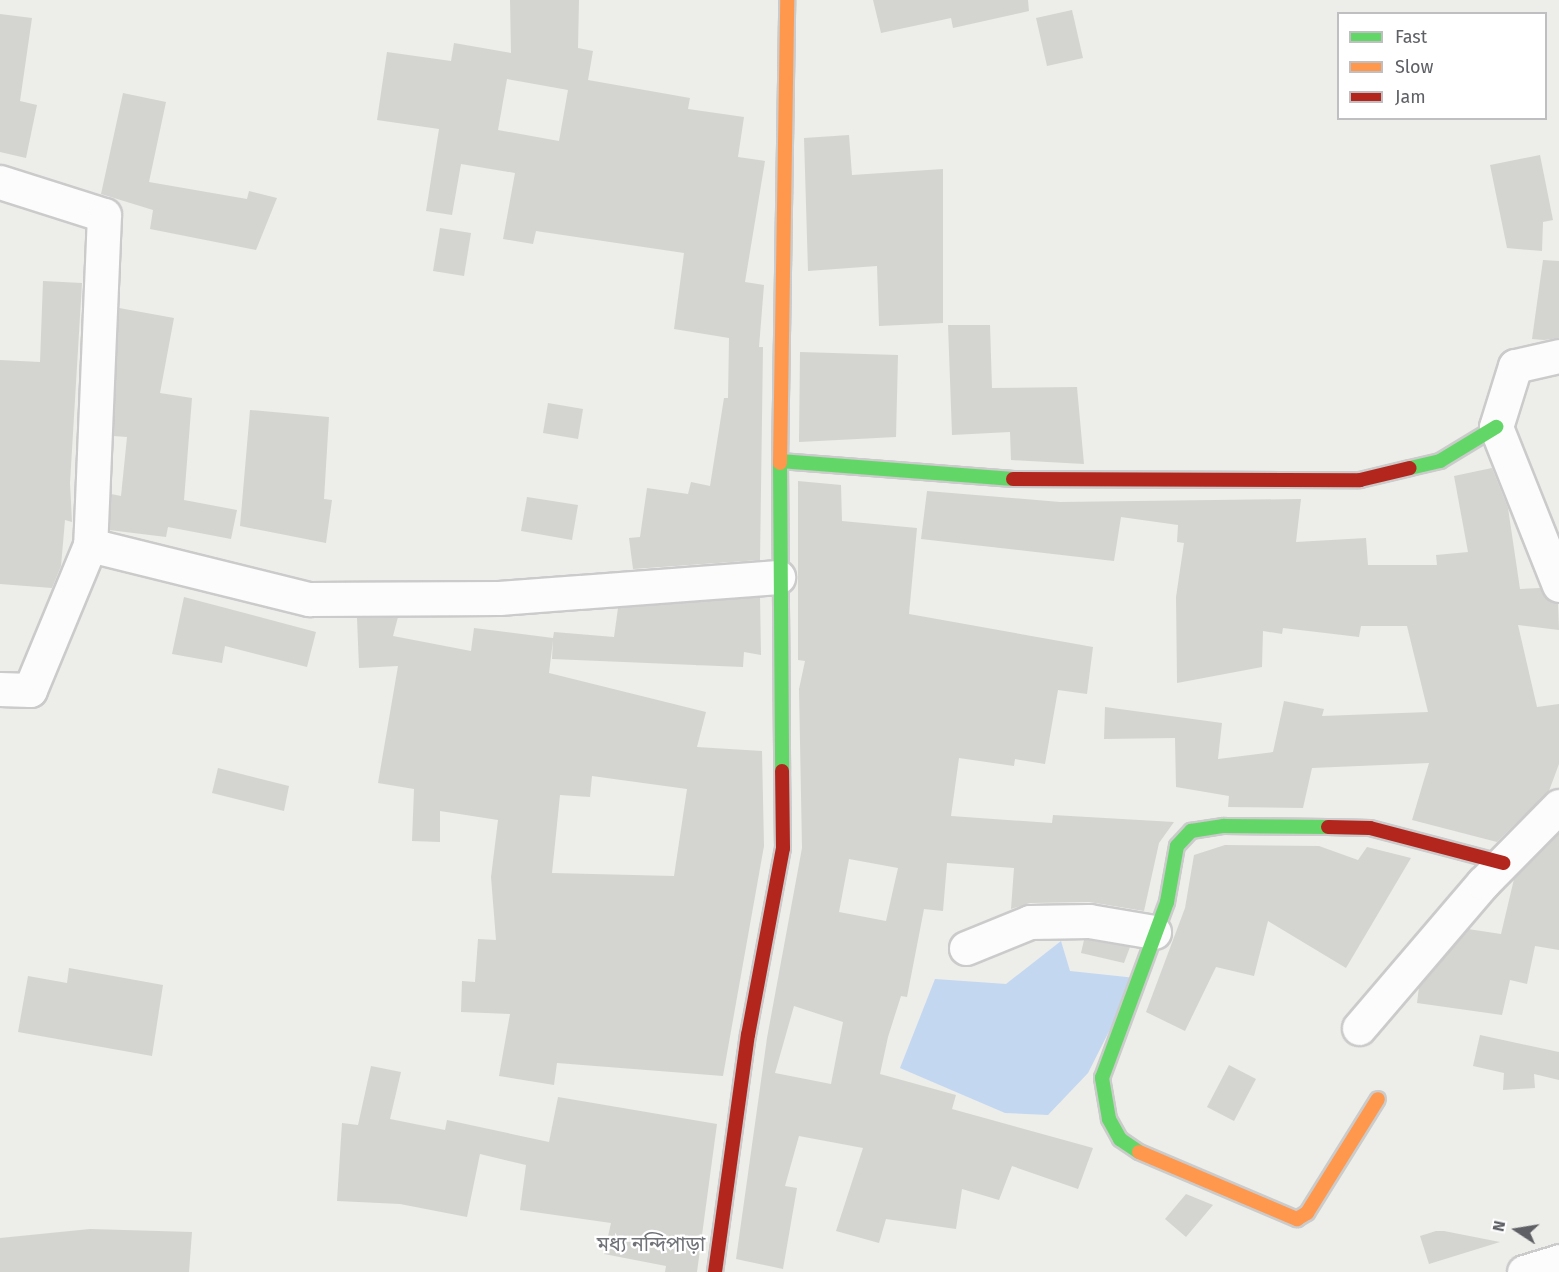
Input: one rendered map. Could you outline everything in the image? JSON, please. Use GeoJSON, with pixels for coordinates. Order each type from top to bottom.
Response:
{"type":"FeatureCollection","features":[{"type":"Feature","properties":{"kind":"street"},"geometry":{"type":"LineString","coordinates":[[716,1272],[747,1035],[783,848],[778,577],[787,0]]}},
{"type":"Feature","properties":{"kind":"street"},"geometry":{"type":"LineString","coordinates":[[0,182],[104,215],[90,545],[30,690],[0,689]]}},
{"type":"Feature","properties":{"kind":"street"},"geometry":{"type":"LineString","coordinates":[[1559,356],[1515,366],[1496,428],[1559,585]]}},
{"type":"Feature","properties":{"kind":"street"},"geometry":{"type":"LineString","coordinates":[[780,461],[1060,483],[1360,480],[1440,461],[1496,428]]}},
{"type":"Feature","properties":{"kind":"street"},"geometry":{"type":"LineString","coordinates":[[90,545],[309,599],[499,598],[778,577]]}},
{"type":"Feature","properties":{"kind":"street"},"geometry":{"type":"LineString","coordinates":[[1359,1028],[1503,863],[1559,806]]}},
{"type":"Feature","properties":{"kind":"street"},"geometry":{"type":"LineString","coordinates":[[1378,1099],[1307,1213],[1297,1219],[1149,1159],[1119,1138],[1109,1119],[1102,1078],[1129,1015],[1154,932],[1167,902],[1177,846],[1191,831],[1286,824],[1370,828],[1503,863]]}},
{"type":"Feature","properties":{"kind":"street"},"geometry":{"type":"LineString","coordinates":[[966,948],[1030,922],[1089,921],[1154,932]]}},
{"type":"Feature","properties":{"kind":"street"},"geometry":{"type":"LineString","coordinates":[[1524,1272],[1559,1261]]}},
{"type":"Feature","properties":{"kind":"water"},"geometry":{"type":"Polygon","coordinates":[[[1061,941],[1070,971],[1136,978],[1088,1073],[1048,1115],[1005,1113],[900,1068],[935,979],[1006,984],[1061,941]]]}},
{"type":"Feature","properties":{"kind":"building"},"geometry":{"type":"Polygon","coordinates":[[[510,0],[579,0],[578,48],[593,51],[588,80],[690,98],[688,109],[744,117],[738,157],[765,161],[745,282],[764,285],[759,347],[763,347],[760,560],[633,569],[629,538],[640,537],[647,488],[688,494],[691,482],[710,486],[724,398],[728,398],[729,338],[674,329],[684,253],[536,231],[533,244],[503,239],[515,173],[461,164],[452,215],[426,211],[439,129],[377,120],[387,52],[451,61],[454,43],[511,53],[510,0]],[[507,79],[498,130],[559,141],[568,90],[507,79]]]}},
{"type":"Feature","properties":{"kind":"building"},"geometry":{"type":"Polygon","coordinates":[[[873,0],[1028,0],[1029,11],[953,28],[951,18],[881,33],[873,0]]]}},
{"type":"Feature","properties":{"kind":"building"},"geometry":{"type":"Polygon","coordinates":[[[1072,10],[1083,58],[1047,66],[1036,18],[1072,10]]]}},
{"type":"Feature","properties":{"kind":"building"},"geometry":{"type":"Polygon","coordinates":[[[0,14],[32,18],[20,101],[37,105],[26,158],[0,152],[0,14]]]}},
{"type":"Feature","properties":{"kind":"building"},"geometry":{"type":"Polygon","coordinates":[[[123,93],[166,102],[149,182],[247,199],[249,191],[277,198],[256,250],[150,229],[153,210],[101,194],[123,93]]]}},
{"type":"Feature","properties":{"kind":"building"},"geometry":{"type":"Polygon","coordinates":[[[849,135],[852,175],[943,169],[943,323],[879,326],[877,266],[808,271],[804,138],[849,135]]]}},
{"type":"Feature","properties":{"kind":"building"},"geometry":{"type":"Polygon","coordinates":[[[1540,155],[1553,220],[1543,222],[1542,251],[1507,248],[1490,165],[1540,155]]]}},
{"type":"Feature","properties":{"kind":"building"},"geometry":{"type":"Polygon","coordinates":[[[440,228],[471,233],[464,276],[433,271],[440,228]]]}},
{"type":"Feature","properties":{"kind":"building"},"geometry":{"type":"Polygon","coordinates":[[[1543,260],[1559,261],[1559,338],[1544,340],[1532,339],[1543,260]]]}},
{"type":"Feature","properties":{"kind":"building"},"geometry":{"type":"Polygon","coordinates":[[[43,281],[82,283],[70,483],[72,522],[65,520],[61,566],[52,588],[0,584],[0,360],[40,362],[43,281]]]}},
{"type":"Feature","properties":{"kind":"building"},"geometry":{"type":"Polygon","coordinates":[[[119,308],[174,318],[160,393],[192,398],[184,500],[237,510],[231,539],[168,527],[166,537],[109,530],[111,494],[121,496],[127,437],[113,436],[119,308]]]}},
{"type":"Feature","properties":{"kind":"building"},"geometry":{"type":"Polygon","coordinates":[[[948,325],[990,325],[992,388],[1077,387],[1084,464],[1011,460],[1010,432],[952,435],[948,325]]]}},
{"type":"Feature","properties":{"kind":"building"},"geometry":{"type":"Polygon","coordinates":[[[800,352],[898,355],[896,437],[799,442],[800,352]]]}},
{"type":"Feature","properties":{"kind":"building"},"geometry":{"type":"Polygon","coordinates":[[[548,403],[583,409],[578,439],[543,433],[548,403]]]}},
{"type":"Feature","properties":{"kind":"building"},"geometry":{"type":"Polygon","coordinates":[[[250,410],[329,417],[324,499],[332,500],[326,543],[240,526],[250,410]]]}},
{"type":"Feature","properties":{"kind":"building"},"geometry":{"type":"Polygon","coordinates":[[[1492,468],[1508,508],[1520,589],[1540,588],[1558,603],[1559,630],[1518,625],[1537,707],[1559,704],[1559,764],[1549,791],[1497,842],[1412,820],[1429,763],[1312,768],[1303,808],[1228,807],[1229,796],[1176,787],[1175,738],[1104,739],[1105,707],[1222,723],[1218,759],[1273,752],[1284,701],[1324,709],[1322,716],[1428,712],[1407,626],[1361,626],[1359,637],[1283,628],[1282,634],[1263,631],[1262,667],[1177,683],[1176,597],[1184,543],[1177,542],[1178,525],[1121,517],[1114,561],[921,539],[927,491],[1060,502],[1301,499],[1296,542],[1366,538],[1368,565],[1437,565],[1436,555],[1468,552],[1454,476],[1492,468]]]}},
{"type":"Feature","properties":{"kind":"building"},"geometry":{"type":"Polygon","coordinates":[[[798,481],[841,485],[842,521],[917,528],[909,614],[1093,647],[1087,694],[1058,690],[1045,764],[1015,759],[1014,766],[959,758],[951,816],[1052,823],[1053,815],[1174,822],[1159,843],[1144,911],[1089,902],[1030,903],[1011,909],[1014,868],[947,863],[943,911],[924,909],[907,997],[901,996],[888,1037],[880,1074],[956,1095],[952,1109],[1093,1148],[1078,1189],[1012,1166],[999,1200],[962,1189],[956,1229],[886,1219],[879,1243],[836,1231],[863,1148],[799,1136],[785,1186],[797,1188],[783,1269],[736,1259],[767,1038],[802,848],[799,689],[805,661],[798,660],[798,481]],[[849,859],[839,912],[886,921],[898,868],[849,859]],[[794,1006],[775,1073],[831,1084],[843,1022],[794,1006]]]}},
{"type":"Feature","properties":{"kind":"building"},"geometry":{"type":"Polygon","coordinates":[[[527,497],[578,505],[572,540],[521,531],[527,497]]]}},
{"type":"Feature","properties":{"kind":"building"},"geometry":{"type":"Polygon","coordinates":[[[184,597],[316,632],[307,667],[225,646],[222,663],[172,654],[184,597]]]}},
{"type":"Feature","properties":{"kind":"building"},"geometry":{"type":"Polygon","coordinates":[[[760,597],[761,655],[744,652],[743,667],[552,659],[553,640],[549,673],[706,712],[697,747],[762,751],[764,846],[723,1076],[557,1063],[554,1085],[499,1076],[510,1014],[461,1012],[462,981],[475,982],[478,939],[496,940],[491,877],[498,820],[440,811],[440,842],[412,841],[414,789],[378,783],[398,666],[359,668],[357,618],[398,617],[393,636],[471,651],[474,628],[553,638],[554,632],[614,637],[618,608],[760,597]],[[592,776],[590,797],[560,795],[552,873],[674,876],[687,789],[592,776]]]}},
{"type":"Feature","properties":{"kind":"building"},"geometry":{"type":"Polygon","coordinates":[[[218,768],[289,786],[284,811],[212,793],[218,768]]]}},
{"type":"Feature","properties":{"kind":"building"},"geometry":{"type":"Polygon","coordinates":[[[1559,833],[1559,950],[1535,946],[1527,984],[1510,980],[1502,1015],[1417,1003],[1419,987],[1468,929],[1501,934],[1514,879],[1559,833]]]}},
{"type":"Feature","properties":{"kind":"building"},"geometry":{"type":"Polygon","coordinates":[[[1225,845],[1319,846],[1358,860],[1367,847],[1411,858],[1346,968],[1268,921],[1254,976],[1216,967],[1185,1031],[1146,1012],[1185,908],[1194,855],[1225,845]]]}},
{"type":"Feature","properties":{"kind":"building"},"geometry":{"type":"Polygon","coordinates":[[[1084,940],[1130,947],[1124,963],[1081,953],[1084,940]]]}},
{"type":"Feature","properties":{"kind":"building"},"geometry":{"type":"Polygon","coordinates":[[[69,968],[163,985],[152,1056],[18,1032],[28,976],[67,983],[69,968]]]}},
{"type":"Feature","properties":{"kind":"building"},"geometry":{"type":"Polygon","coordinates":[[[1480,1035],[1559,1052],[1559,1080],[1534,1074],[1535,1088],[1503,1090],[1504,1073],[1473,1066],[1480,1035]]]}},
{"type":"Feature","properties":{"kind":"building"},"geometry":{"type":"Polygon","coordinates":[[[1229,1065],[1256,1079],[1234,1121],[1207,1107],[1229,1065]]]}},
{"type":"Feature","properties":{"kind":"building"},"geometry":{"type":"Polygon","coordinates":[[[371,1066],[401,1072],[390,1119],[445,1130],[447,1120],[549,1142],[558,1097],[717,1124],[697,1272],[665,1272],[666,1266],[604,1254],[611,1223],[520,1210],[526,1165],[480,1154],[467,1217],[400,1204],[337,1201],[342,1123],[358,1125],[371,1066]]]}},
{"type":"Feature","properties":{"kind":"building"},"geometry":{"type":"Polygon","coordinates":[[[1186,1194],[1213,1205],[1186,1237],[1165,1219],[1186,1194]]]}},
{"type":"Feature","properties":{"kind":"building"},"geometry":{"type":"Polygon","coordinates":[[[90,1229],[192,1232],[189,1272],[0,1272],[0,1238],[90,1229]]]}},
{"type":"Feature","properties":{"kind":"building"},"geometry":{"type":"Polygon","coordinates":[[[1436,1231],[1500,1242],[1429,1264],[1420,1236],[1436,1231]]]}},
{"type":"Feature","properties":{"kind":"traffic: fast"},"geometry":{"type":"LineString","coordinates":[[1410,468],[1440,461],[1496,427]]}},
{"type":"Feature","properties":{"kind":"traffic: fast"},"geometry":{"type":"LineString","coordinates":[[780,461],[1013,479]]}},
{"type":"Feature","properties":{"kind":"traffic: fast"},"geometry":{"type":"LineString","coordinates":[[780,463],[782,771]]}},
{"type":"Feature","properties":{"kind":"traffic: fast"},"geometry":{"type":"LineString","coordinates":[[1139,1152],[1120,1139],[1109,1119],[1102,1078],[1167,902],[1177,846],[1191,831],[1224,826],[1328,827]]}},
{"type":"Feature","properties":{"kind":"traffic: slow"},"geometry":{"type":"LineString","coordinates":[[780,463],[787,0]]}},
{"type":"Feature","properties":{"kind":"traffic: slow"},"geometry":{"type":"LineString","coordinates":[[1139,1152],[1297,1219],[1307,1213],[1378,1099]]}},
{"type":"Feature","properties":{"kind":"traffic: jam"},"geometry":{"type":"LineString","coordinates":[[1013,479],[1360,480],[1410,468]]}},
{"type":"Feature","properties":{"kind":"traffic: jam"},"geometry":{"type":"LineString","coordinates":[[715,1272],[748,1035],[783,848],[782,771]]}},
{"type":"Feature","properties":{"kind":"traffic: jam"},"geometry":{"type":"LineString","coordinates":[[1328,827],[1370,828],[1503,863]]}},
{"type":"Feature","properties":{"kind":"district","name":"মধ্য নন্দিপাড়া"},"geometry":{"type":"Point","coordinates":[651,1244]}}]}
